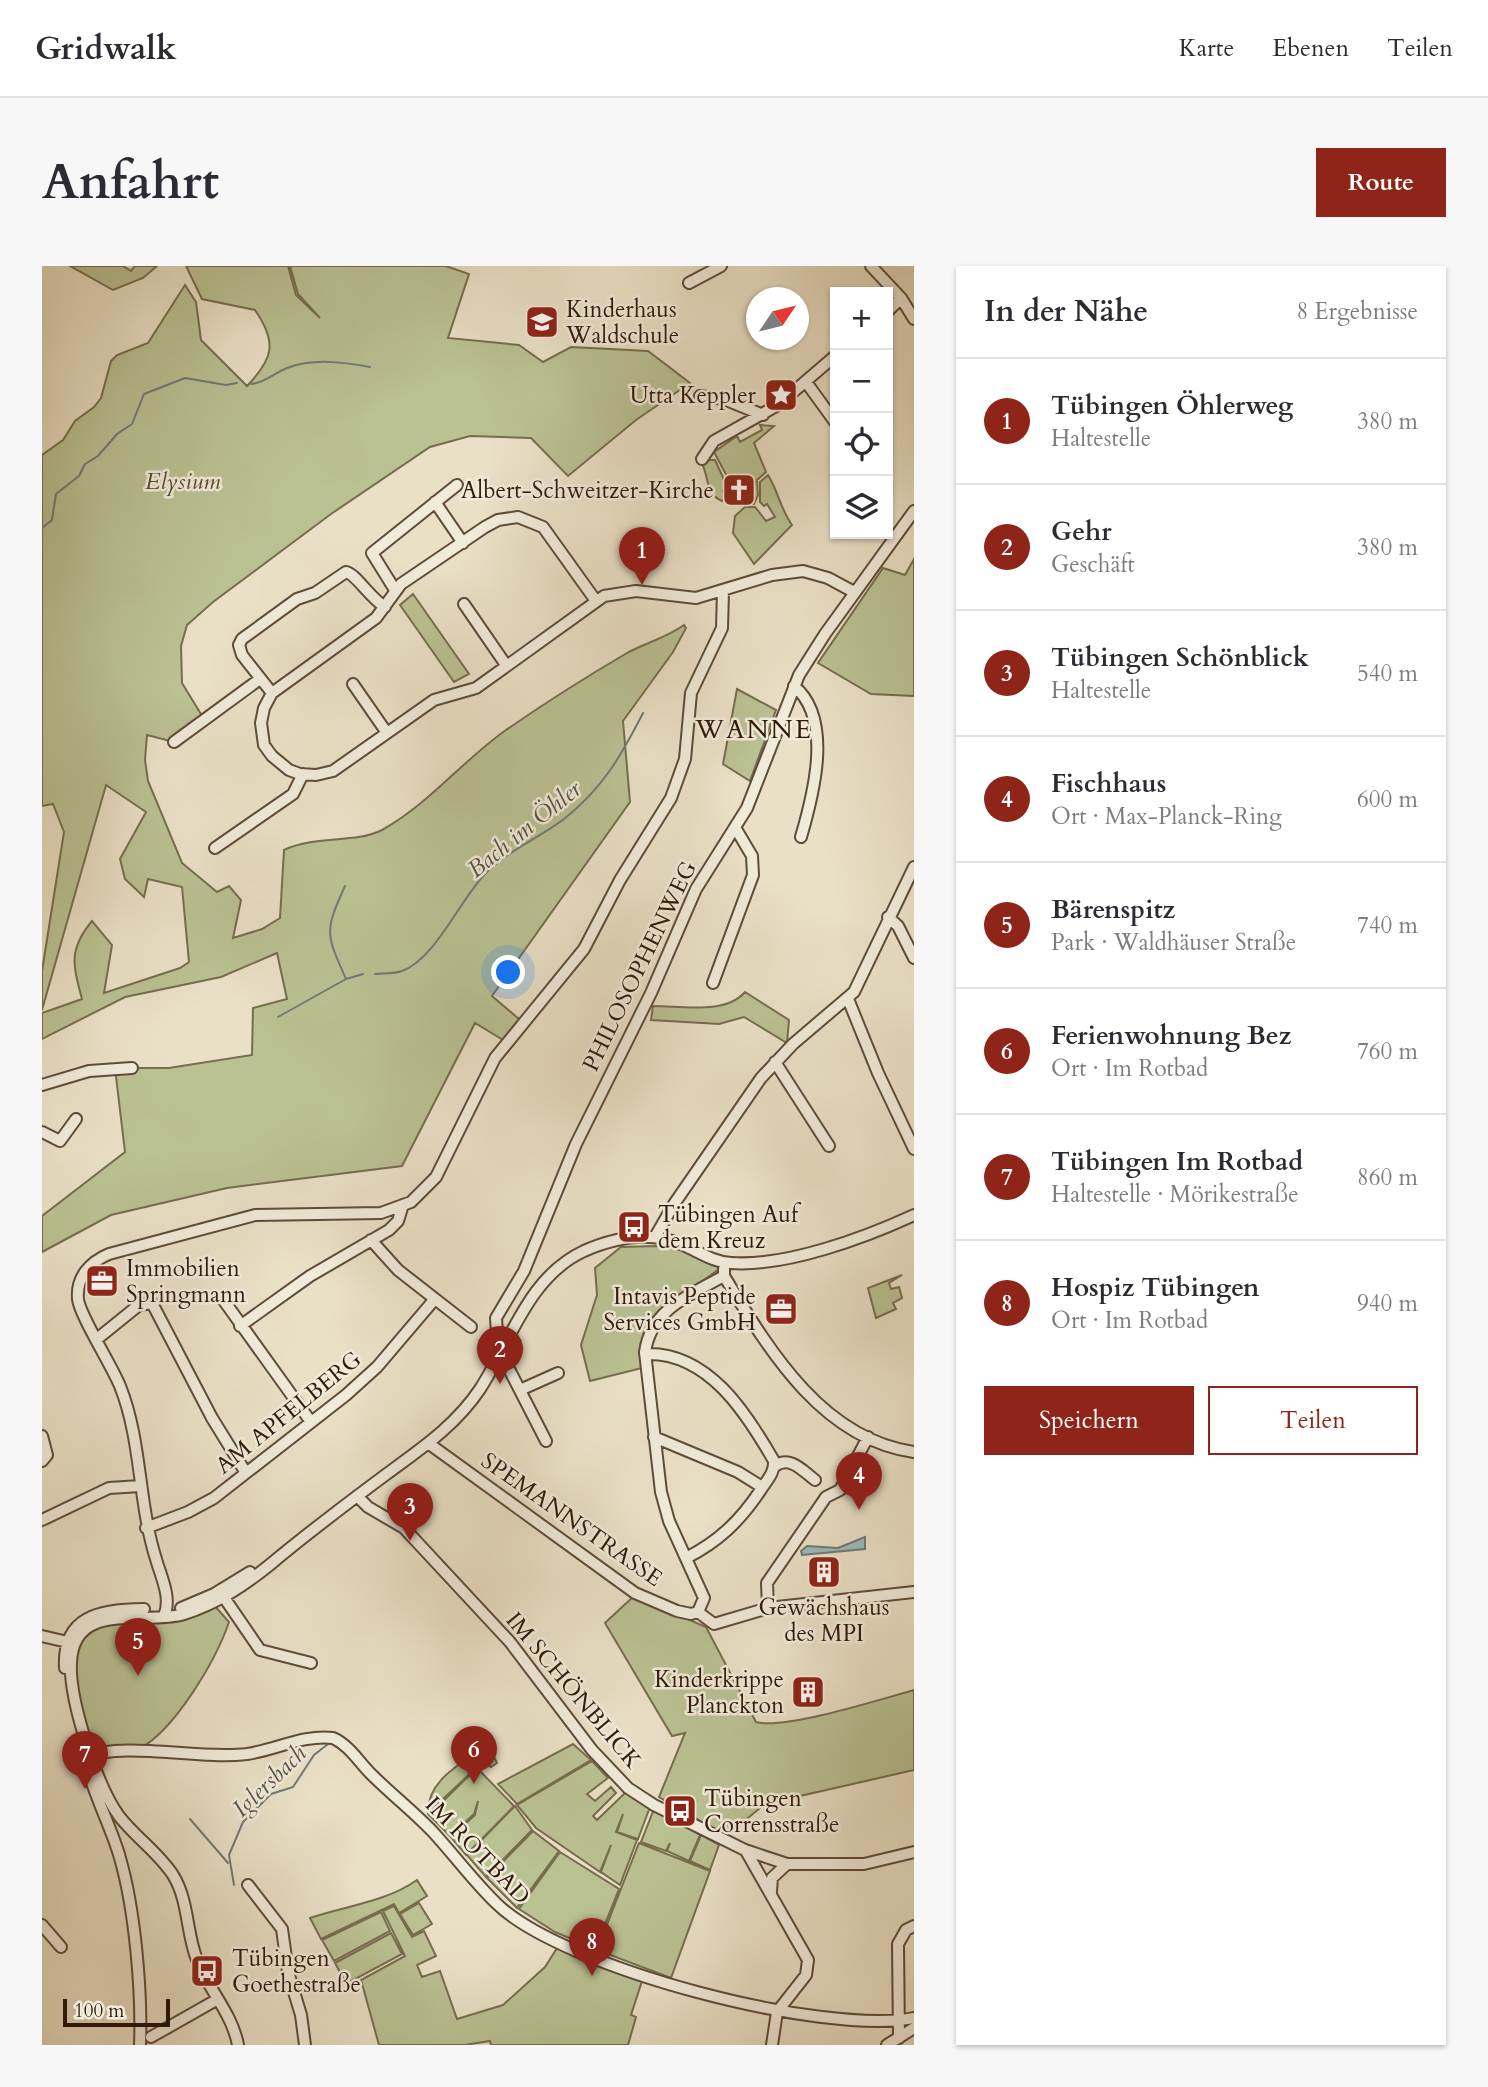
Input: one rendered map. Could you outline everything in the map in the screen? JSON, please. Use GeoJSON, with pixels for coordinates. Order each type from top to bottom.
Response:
{"type":"FeatureCollection","features":[{"type":"Feature","properties":{"kind":"street"},"geometry":{"type":"LineString","coordinates":[[689,283],[721,266]]}},
{"type":"Feature","properties":{"kind":"street"},"geometry":{"type":"LineString","coordinates":[[872,266],[901,298],[914,319]]}},
{"type":"Feature","properties":{"kind":"street"},"geometry":{"type":"LineString","coordinates":[[893,305],[901,298]]}},
{"type":"Feature","properties":{"kind":"street"},"geometry":{"type":"LineString","coordinates":[[702,459],[715,441],[763,415],[830,361]]}},
{"type":"Feature","properties":{"kind":"street"},"geometry":{"type":"LineString","coordinates":[[807,382],[830,415]]}},
{"type":"Feature","properties":{"kind":"street"},"geometry":{"type":"LineString","coordinates":[[700,396],[724,399],[763,415]]}},
{"type":"Feature","properties":{"kind":"street"},"geometry":{"type":"LineString","coordinates":[[395,590],[372,553],[457,485]]}},
{"type":"Feature","properties":{"kind":"street"},"geometry":{"type":"LineString","coordinates":[[435,502],[463,543]]}},
{"type":"Feature","properties":{"kind":"street","name":"PHILOSOPHENWEG"},"geometry":{"type":"LineString","coordinates":[[507,1340],[497,1333],[496,1318],[524,1271],[576,1144],[651,993],[696,889],[736,829],[752,796],[794,686],[808,659],[914,511]]}},
{"type":"Feature","properties":{"kind":"street"},"geometry":{"type":"LineString","coordinates":[[596,601],[548,532],[531,520],[518,517],[498,520],[395,590],[376,618],[272,693],[262,715],[264,745],[282,765],[303,774],[333,771],[434,700],[469,692],[596,601],[626,591],[687,599],[772,575],[803,571],[828,578],[854,592]]}},
{"type":"Feature","properties":{"kind":"street"},"geometry":{"type":"LineString","coordinates":[[893,529],[897,533]]}},
{"type":"Feature","properties":{"kind":"street"},"geometry":{"type":"LineString","coordinates":[[272,693],[242,655],[240,641],[297,599],[315,593],[346,572],[354,575],[371,598],[385,607]]}},
{"type":"Feature","properties":{"kind":"street"},"geometry":{"type":"LineString","coordinates":[[167,1614],[166,1595],[146,1528],[129,1412],[78,1300],[83,1276],[91,1264],[100,1258],[240,1217],[371,1214],[402,1208],[420,1196],[436,1177],[495,1058],[584,948],[626,870],[671,799],[685,759],[693,686],[722,628],[723,591]]}},
{"type":"Feature","properties":{"kind":"street"},"geometry":{"type":"LineString","coordinates":[[464,604],[506,665]]}},
{"type":"Feature","properties":{"kind":"street"},"geometry":{"type":"LineString","coordinates":[[174,742],[260,679]]}},
{"type":"Feature","properties":{"kind":"street"},"geometry":{"type":"LineString","coordinates":[[353,684],[387,733]]}},
{"type":"Feature","properties":{"kind":"street"},"geometry":{"type":"LineString","coordinates":[[794,686],[807,705],[818,754],[816,784],[801,837]]}},
{"type":"Feature","properties":{"kind":"street"},"geometry":{"type":"LineString","coordinates":[[215,848],[297,790],[303,774]]}},
{"type":"Feature","properties":{"kind":"street"},"geometry":{"type":"LineString","coordinates":[[713,983],[753,875],[751,856],[736,829]]}},
{"type":"Feature","properties":{"kind":"street"},"geometry":{"type":"LineString","coordinates":[[655,1237],[716,1142],[775,1062],[798,1039],[848,999],[864,973],[914,867]]}},
{"type":"Feature","properties":{"kind":"street"},"geometry":{"type":"LineString","coordinates":[[888,918],[898,926],[914,958]]}},
{"type":"Feature","properties":{"kind":"street"},"geometry":{"type":"LineString","coordinates":[[848,999],[914,1149]]}},
{"type":"Feature","properties":{"kind":"street"},"geometry":{"type":"LineString","coordinates":[[775,1062],[829,1146]]}},
{"type":"Feature","properties":{"kind":"street"},"geometry":{"type":"LineString","coordinates":[[42,1085],[89,1071],[132,1068]]}},
{"type":"Feature","properties":{"kind":"street"},"geometry":{"type":"LineString","coordinates":[[42,1132],[60,1140],[76,1119]]}},
{"type":"Feature","properties":{"kind":"street"},"geometry":{"type":"LineString","coordinates":[[240,1326],[310,1276],[395,1226],[402,1208]]}},
{"type":"Feature","properties":{"kind":"street"},"geometry":{"type":"LineString","coordinates":[[140,2045],[139,1997],[129,1903],[120,1856],[87,1756],[71,1669],[71,1642],[85,1630],[107,1619],[167,1614],[222,1594],[289,1549],[428,1443],[467,1406],[538,1289],[566,1261],[611,1242],[655,1237],[726,1263],[759,1262],[819,1250],[914,1215]]}},
{"type":"Feature","properties":{"kind":"street"},"geometry":{"type":"LineString","coordinates":[[372,1240],[398,1270],[471,1327]]}},
{"type":"Feature","properties":{"kind":"street"},"geometry":{"type":"LineString","coordinates":[[726,1263],[724,1276],[783,1367],[816,1401],[868,1437],[914,1451]]}},
{"type":"Feature","properties":{"kind":"street"},"geometry":{"type":"LineString","coordinates":[[698,1612],[704,1598],[660,1492],[645,1354],[650,1329],[658,1317],[724,1276]]}},
{"type":"Feature","properties":{"kind":"street"},"geometry":{"type":"LineString","coordinates":[[222,1298],[311,1422]]}},
{"type":"Feature","properties":{"kind":"street","name":"AM APFELBERG"},"geometry":{"type":"LineString","coordinates":[[146,1528],[202,1505],[311,1422],[372,1373],[435,1300]]}},
{"type":"Feature","properties":{"kind":"street"},"geometry":{"type":"LineString","coordinates":[[97,1339],[139,1305],[152,1303],[212,1418],[246,1473]]}},
{"type":"Feature","properties":{"kind":"street"},"geometry":{"type":"LineString","coordinates":[[645,1354],[665,1356],[700,1370],[722,1387],[750,1419],[775,1466]]}},
{"type":"Feature","properties":{"kind":"street"},"geometry":{"type":"LineString","coordinates":[[496,1360],[510,1371],[546,1441]]}},
{"type":"Feature","properties":{"kind":"street"},"geometry":{"type":"LineString","coordinates":[[520,1390],[558,1373]]}},
{"type":"Feature","properties":{"kind":"street"},"geometry":{"type":"LineString","coordinates":[[42,1436],[47,1455],[42,1461]]}},
{"type":"Feature","properties":{"kind":"street"},"geometry":{"type":"LineString","coordinates":[[654,1437],[738,1472],[762,1487]]}},
{"type":"Feature","properties":{"kind":"street"},"geometry":{"type":"LineString","coordinates":[[868,1437],[840,1490],[827,1497],[767,1583],[768,1608],[914,1592]]}},
{"type":"Feature","properties":{"kind":"street","name":"SPEMANNSTRASSE"},"geometry":{"type":"LineString","coordinates":[[428,1443],[635,1593],[677,1611],[691,1614],[698,1612],[714,1624],[768,1608]]}},
{"type":"Feature","properties":{"kind":"street"},"geometry":{"type":"LineString","coordinates":[[686,1558],[730,1530],[780,1462],[791,1462],[815,1480]]}},
{"type":"Feature","properties":{"kind":"street"},"geometry":{"type":"LineString","coordinates":[[42,1520],[109,1488],[141,1486]]}},
{"type":"Feature","properties":{"kind":"street","name":"IM SCHÖNBLICK"},"geometry":{"type":"LineString","coordinates":[[357,1496],[368,1507],[404,1528],[510,1642],[592,1750],[628,1788],[665,1811],[746,1850],[786,1864],[864,1864],[914,1852]]}},
{"type":"Feature","properties":{"kind":"street"},"geometry":{"type":"LineString","coordinates":[[222,1594],[260,1650],[311,1663]]}},
{"type":"Feature","properties":{"kind":"street"},"geometry":{"type":"LineString","coordinates":[[42,1636],[71,1642]]}},
{"type":"Feature","properties":{"kind":"street","name":"IM ROTBAD"},"geometry":{"type":"LineString","coordinates":[[87,1756],[114,1751],[235,1755],[333,1738],[421,1820],[496,1903],[514,1919],[552,1942],[597,1959],[777,2012],[898,2021],[914,2018]]}},
{"type":"Feature","properties":{"kind":"street"},"geometry":{"type":"LineString","coordinates":[[87,1756],[122,1821],[175,1878],[197,1960],[233,2026],[238,2045]]}},
{"type":"Feature","properties":{"kind":"street"},"geometry":{"type":"LineString","coordinates":[[110,1829],[115,1819],[122,1821]]}},
{"type":"Feature","properties":{"kind":"street"},"geometry":{"type":"LineString","coordinates":[[746,1850],[808,1960],[806,1975],[777,2012],[772,2045]]}},
{"type":"Feature","properties":{"kind":"street"},"geometry":{"type":"LineString","coordinates":[[771,1895],[772,1878],[786,1864]]}},
{"type":"Feature","properties":{"kind":"street"},"geometry":{"type":"LineString","coordinates":[[248,1885],[282,1929],[288,1972],[301,2015],[305,2045]]}},
{"type":"Feature","properties":{"kind":"street"},"geometry":{"type":"LineString","coordinates":[[42,1925],[61,1947]]}},
{"type":"Feature","properties":{"kind":"street"},"geometry":{"type":"LineString","coordinates":[[899,2038],[898,1944],[906,1930],[914,1926]]}},
{"type":"Feature","properties":{"kind":"street"},"geometry":{"type":"LineString","coordinates":[[151,2037],[218,1999]]}},
{"type":"Feature","properties":{"kind":"street"},"geometry":{"type":"LineString","coordinates":[[887,2045],[914,2028]]}},
{"type":"Feature","properties":{"kind":"green space"},"geometry":{"type":"Polygon","coordinates":[[[70,266],[123,266],[131,271],[135,266],[157,266],[143,278],[113,290],[70,266]]]}},
{"type":"Feature","properties":{"kind":"green space","name":"Elysium"},"geometry":{"type":"Polygon","coordinates":[[[186,266],[288,266],[296,295],[320,318],[298,294],[290,266],[446,266],[469,274],[448,338],[519,345],[543,362],[571,347],[648,351],[690,383],[636,420],[568,476],[531,438],[470,436],[430,447],[331,514],[213,602],[187,625],[181,646],[182,683],[204,719],[174,742],[147,735],[145,760],[148,781],[182,863],[217,892],[229,886],[241,900],[233,938],[262,929],[280,918],[284,850],[296,845],[360,837],[382,830],[415,808],[490,742],[536,710],[627,653],[684,625],[686,628],[673,652],[623,721],[630,802],[492,996],[519,1019],[503,1040],[475,1023],[402,1166],[227,1188],[111,1215],[42,1252],[42,1216],[125,1152],[115,1068],[169,1068],[252,1055],[253,1008],[287,999],[277,953],[221,977],[125,997],[42,1039],[42,1013],[82,999],[76,977],[76,949],[92,921],[112,945],[104,993],[180,968],[189,962],[182,887],[148,879],[144,897],[125,879],[120,859],[146,812],[106,785],[42,1010],[42,971],[64,832],[53,804],[42,806],[42,455],[63,440],[75,421],[94,407],[101,398],[111,361],[117,355],[148,343],[185,285],[196,302],[201,340],[247,386],[263,367],[269,341],[267,331],[255,310],[202,299],[186,266]]]}},
{"type":"Feature","properties":{"kind":"green space"},"geometry":{"type":"Polygon","coordinates":[[[760,425],[774,426],[754,443],[766,472],[757,480],[758,495],[754,504],[751,504],[755,482],[745,476],[740,479],[731,476],[730,482],[714,452],[737,436],[740,442],[762,430],[760,425]]]}},
{"type":"Feature","properties":{"kind":"green space"},"geometry":{"type":"Polygon","coordinates":[[[709,460],[715,460],[726,484],[723,491],[727,497],[722,501],[713,495],[709,486],[703,466],[709,460]]]}},
{"type":"Feature","properties":{"kind":"green space"},"geometry":{"type":"Polygon","coordinates":[[[768,475],[792,525],[754,564],[733,533],[735,516],[745,507],[755,507],[766,521],[775,517],[767,504],[764,506],[760,502],[760,482],[768,475]]]}},
{"type":"Feature","properties":{"kind":"green space"},"geometry":{"type":"Polygon","coordinates":[[[914,559],[914,696],[871,694],[818,663],[883,568],[905,575],[914,559]]]}},
{"type":"Feature","properties":{"kind":"green space"},"geometry":{"type":"Polygon","coordinates":[[[413,594],[469,674],[454,682],[400,605],[413,594]]]}},
{"type":"Feature","properties":{"kind":"green space"},"geometry":{"type":"Polygon","coordinates":[[[737,689],[776,710],[750,781],[723,764],[737,689]]]}},
{"type":"Feature","properties":{"kind":"green space"},"geometry":{"type":"Polygon","coordinates":[[[745,992],[789,1020],[787,1043],[744,1017],[719,1024],[651,1020],[653,1006],[714,1007],[726,1004],[745,992]]]}},
{"type":"Feature","properties":{"kind":"green space"},"geometry":{"type":"Polygon","coordinates":[[[656,1246],[698,1252],[726,1263],[654,1316],[646,1329],[642,1346],[642,1368],[590,1381],[581,1345],[597,1295],[595,1268],[621,1247],[656,1246]]]}},
{"type":"Feature","properties":{"kind":"green space"},"geometry":{"type":"Polygon","coordinates":[[[902,1275],[889,1283],[891,1289],[899,1287],[902,1298],[893,1303],[896,1309],[876,1318],[868,1288],[902,1275]]]}},
{"type":"Feature","properties":{"kind":"green space"},"geometry":{"type":"Polygon","coordinates":[[[634,1596],[706,1627],[756,1722],[788,1722],[810,1718],[914,1690],[914,1770],[765,1804],[726,1836],[659,1797],[685,1733],[672,1736],[605,1623],[634,1596]]]}},
{"type":"Feature","properties":{"kind":"green space"},"geometry":{"type":"Polygon","coordinates":[[[213,1604],[229,1622],[215,1655],[180,1710],[153,1740],[139,1749],[90,1755],[73,1685],[80,1636],[85,1630],[213,1604]]]}},
{"type":"Feature","properties":{"kind":"green space"},"geometry":{"type":"Polygon","coordinates":[[[573,1744],[591,1760],[517,1804],[498,1784],[573,1744]]]}},
{"type":"Feature","properties":{"kind":"green space"},"geometry":{"type":"Polygon","coordinates":[[[485,1746],[497,1763],[491,1767],[486,1764],[477,1767],[428,1813],[429,1801],[439,1782],[456,1766],[485,1746]]]}},
{"type":"Feature","properties":{"kind":"green space"},"geometry":{"type":"Polygon","coordinates":[[[592,1761],[608,1778],[587,1794],[595,1801],[611,1787],[616,1793],[593,1816],[597,1820],[626,1792],[650,1807],[638,1839],[617,1832],[623,1814],[616,1832],[637,1840],[620,1885],[601,1872],[611,1845],[600,1872],[536,1828],[517,1805],[592,1761]]]}},
{"type":"Feature","properties":{"kind":"green space"},"geometry":{"type":"Polygon","coordinates":[[[477,1768],[514,1806],[466,1855],[451,1837],[475,1815],[478,1801],[474,1814],[450,1836],[429,1815],[477,1768]]]}},
{"type":"Feature","properties":{"kind":"green space"},"geometry":{"type":"Polygon","coordinates":[[[515,1806],[532,1830],[486,1877],[467,1855],[515,1806]]]}},
{"type":"Feature","properties":{"kind":"green space"},"geometry":{"type":"Polygon","coordinates":[[[654,1809],[700,1835],[689,1861],[667,1851],[670,1843],[666,1851],[641,1842],[654,1809]]]}},
{"type":"Feature","properties":{"kind":"green space"},"geometry":{"type":"Polygon","coordinates":[[[533,1831],[559,1851],[517,1908],[487,1878],[533,1831]]]}},
{"type":"Feature","properties":{"kind":"green space"},"geometry":{"type":"Polygon","coordinates":[[[701,1835],[719,1845],[710,1870],[690,1861],[701,1835]]]}},
{"type":"Feature","properties":{"kind":"green space"},"geometry":{"type":"Polygon","coordinates":[[[639,1843],[710,1871],[671,1978],[597,1950],[639,1843]]]}},
{"type":"Feature","properties":{"kind":"green space"},"geometry":{"type":"Polygon","coordinates":[[[560,1852],[619,1889],[595,1949],[555,1932],[519,1909],[560,1852]]]}},
{"type":"Feature","properties":{"kind":"green space"},"geometry":{"type":"Polygon","coordinates":[[[417,1880],[427,1896],[399,1913],[394,1904],[321,1939],[310,1918],[379,1899],[417,1880]]]}},
{"type":"Feature","properties":{"kind":"green space"},"geometry":{"type":"Polygon","coordinates":[[[419,1903],[432,1924],[413,1935],[400,1914],[419,1903]]]}},
{"type":"Feature","properties":{"kind":"green space"},"geometry":{"type":"Polygon","coordinates":[[[394,1906],[412,1937],[424,1931],[436,1956],[417,1965],[422,1977],[440,1971],[457,2019],[503,2005],[545,1967],[559,1945],[644,1975],[631,2015],[636,2017],[628,2045],[491,2045],[490,2041],[465,2045],[379,2045],[361,1980],[405,1956],[383,1911],[394,1906]]]}},
{"type":"Feature","properties":{"kind":"green space"},"geometry":{"type":"Polygon","coordinates":[[[381,1912],[390,1931],[334,1961],[322,1940],[381,1912]]]}},
{"type":"Feature","properties":{"kind":"green space"},"geometry":{"type":"Polygon","coordinates":[[[391,1933],[402,1954],[346,1984],[335,1963],[391,1933]]]}},
{"type":"Feature","properties":{"kind":"water"},"geometry":{"type":"Polygon","coordinates":[[[865,1537],[865,1549],[802,1555],[801,1551],[807,1546],[838,1548],[865,1537]]]}},
{"type":"Feature","properties":{"kind":"waterway"},"geometry":{"type":"LineString","coordinates":[[251,384],[261,382],[287,368],[307,363],[339,362],[370,367]]}},
{"type":"Feature","properties":{"kind":"waterway"},"geometry":{"type":"LineString","coordinates":[[42,528],[52,520],[56,494],[79,476],[85,464],[98,456],[117,434],[132,424],[144,394],[185,378],[226,385],[237,383]]}},
{"type":"Feature","properties":{"kind":"waterway","name":"Bach im Öhler"},"geometry":{"type":"LineString","coordinates":[[375,974],[399,972],[414,964],[436,942],[485,874],[503,858],[554,826],[578,807],[610,771],[643,713]]}},
{"type":"Feature","properties":{"kind":"waterway"},"geometry":{"type":"LineString","coordinates":[[345,886],[333,914],[330,933],[334,952],[346,979]]}},
{"type":"Feature","properties":{"kind":"waterway","name":"Bach im Öhler"},"geometry":{"type":"LineString","coordinates":[[278,1017],[346,979],[363,974]]}},
{"type":"Feature","properties":{"kind":"waterway","name":"Iglersbach"},"geometry":{"type":"LineString","coordinates":[[234,1885],[229,1855],[243,1822],[271,1794],[293,1787],[314,1755],[328,1744]]}},
{"type":"Feature","properties":{"kind":"waterway"},"geometry":{"type":"LineString","coordinates":[[190,1819],[228,1863]]}},
{"type":"Feature","properties":{"kind":"place","name":"Kinderhaus Waldschule"},"geometry":{"type":"Point","coordinates":[542,322]}},
{"type":"Feature","properties":{"kind":"place","name":"Utta Keppler"},"geometry":{"type":"Point","coordinates":[781,395]}},
{"type":"Feature","properties":{"kind":"place","name":"Albert-Schweitzer-Kirche"},"geometry":{"type":"Point","coordinates":[739,490]}},
{"type":"Feature","properties":{"kind":"place","name":"Tübingen Öhlerweg"},"geometry":{"type":"Point","coordinates":[642,585]}},
{"type":"Feature","properties":{"kind":"place","name":"Tübingen Auf dem Kreuz"},"geometry":{"type":"Point","coordinates":[634,1227]}},
{"type":"Feature","properties":{"kind":"place","name":"Immobilien Springmann"},"geometry":{"type":"Point","coordinates":[102,1281]}},
{"type":"Feature","properties":{"kind":"place","name":"Intavis Peptide Services GmbH"},"geometry":{"type":"Point","coordinates":[781,1309]}},
{"type":"Feature","properties":{"kind":"place","name":"Gehr"},"geometry":{"type":"Point","coordinates":[500,1384]}},
{"type":"Feature","properties":{"kind":"place","name":"Fischhaus"},"geometry":{"type":"Point","coordinates":[859,1510]}},
{"type":"Feature","properties":{"kind":"place","name":"Tübingen Schönblick"},"geometry":{"type":"Point","coordinates":[410,1541]}},
{"type":"Feature","properties":{"kind":"place","name":"Gewächshaus des MPI"},"geometry":{"type":"Point","coordinates":[824,1572]}},
{"type":"Feature","properties":{"kind":"place","name":"Bärenspitz"},"geometry":{"type":"Point","coordinates":[138,1676]}},
{"type":"Feature","properties":{"kind":"place","name":"Kinderkrippe Planckton"},"geometry":{"type":"Point","coordinates":[808,1692]}},
{"type":"Feature","properties":{"kind":"place","name":"Ferienwohnung Bez"},"geometry":{"type":"Point","coordinates":[474,1784]}},
{"type":"Feature","properties":{"kind":"place","name":"Tübingen Im Rotbad"},"geometry":{"type":"Point","coordinates":[85,1789]}},
{"type":"Feature","properties":{"kind":"place","name":"Tübingen Corrensstraße"},"geometry":{"type":"Point","coordinates":[680,1811]}},
{"type":"Feature","properties":{"kind":"place","name":"Tübingen Goethestraße"},"geometry":{"type":"Point","coordinates":[207,1971]}},
{"type":"Feature","properties":{"kind":"place","name":"Hospiz Tübingen"},"geometry":{"type":"Point","coordinates":[592,1976]}},
{"type":"Feature","properties":{"kind":"district","name":"WANNE"},"geometry":{"type":"Point","coordinates":[754,729]}}]}
